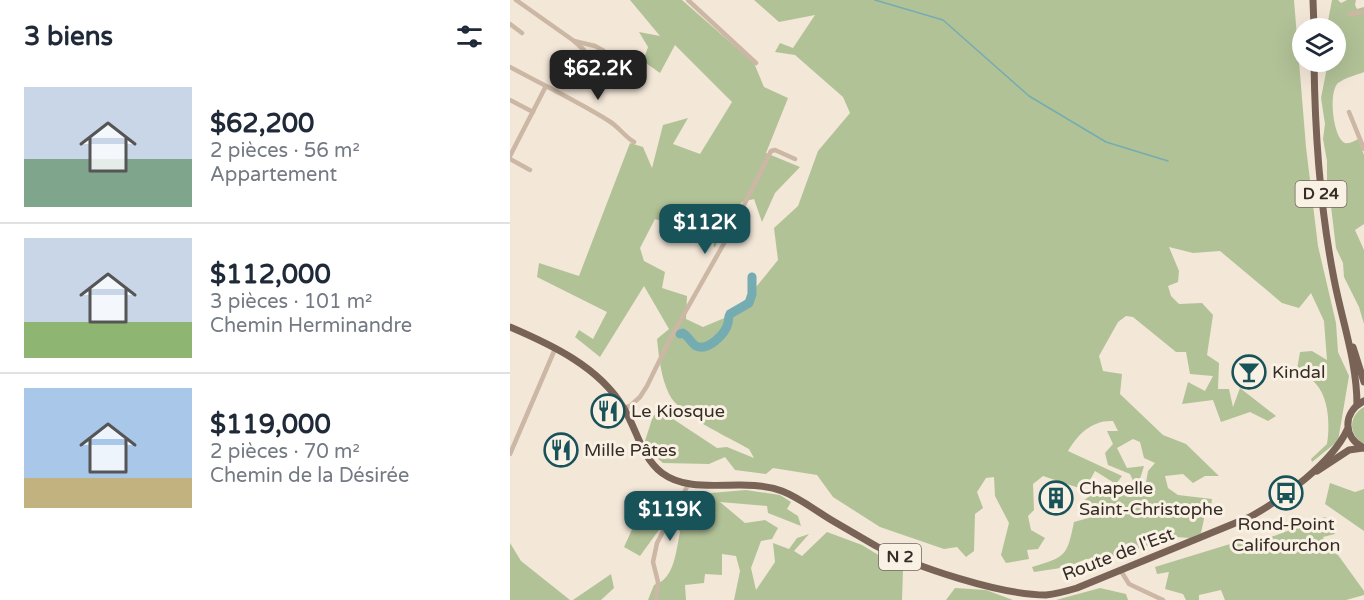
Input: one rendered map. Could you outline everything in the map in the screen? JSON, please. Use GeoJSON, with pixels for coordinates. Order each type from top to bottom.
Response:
{"type":"FeatureCollection","features":[{"type":"Feature","properties":{"kind":"main road"},"geometry":{"type":"LineString","coordinates":[[1314,0],[1314,18]]}},
{"type":"Feature","properties":{"kind":"main road","name":"D 24"},"geometry":{"type":"LineString","coordinates":[[1315,72],[1322,201],[1334,280],[1361,403]]}},
{"type":"Feature","properties":{"kind":"main road","name":"D 24"},"geometry":{"type":"LineString","coordinates":[[1345,325],[1364,382]]}},
{"type":"Feature","properties":{"kind":"main road","name":"Route de l'Est"},"geometry":{"type":"LineString","coordinates":[[510,327],[555,349],[602,380],[624,408],[641,447],[652,464],[670,478],[688,485],[738,483],[781,490],[900,557],[988,586],[1033,594],[1057,594],[1077,588],[1250,517],[1307,476],[1338,447],[1347,430]]}},
{"type":"Feature","properties":{"kind":"main road","name":"N 2"},"geometry":{"type":"LineString","coordinates":[[1361,403],[1348,416],[1347,430],[1356,444],[1364,448]]}},
{"type":"Feature","properties":{"kind":"main road","name":"Route de l'Est"},"geometry":{"type":"LineString","coordinates":[[1307,476],[1349,450],[1364,448]]}},
{"type":"Feature","properties":{"kind":"street"},"geometry":{"type":"LineString","coordinates":[[516,0],[584,50]]}},
{"type":"Feature","properties":{"kind":"street"},"geometry":{"type":"LineString","coordinates":[[688,0],[756,63]]}},
{"type":"Feature","properties":{"kind":"street"},"geometry":{"type":"LineString","coordinates":[[1350,14],[1364,12]]}},
{"type":"Feature","properties":{"kind":"street"},"geometry":{"type":"LineString","coordinates":[[510,24],[522,33]]}},
{"type":"Feature","properties":{"kind":"street"},"geometry":{"type":"LineString","coordinates":[[574,41],[596,46],[604,51],[615,71]]}},
{"type":"Feature","properties":{"kind":"street"},"geometry":{"type":"LineString","coordinates":[[510,68],[574,100],[620,127],[627,138],[634,142]]}},
{"type":"Feature","properties":{"kind":"street"},"geometry":{"type":"LineString","coordinates":[[531,170],[510,158],[546,86]]}},
{"type":"Feature","properties":{"kind":"street"},"geometry":{"type":"LineString","coordinates":[[510,100],[533,112]]}},
{"type":"Feature","properties":{"kind":"street"},"geometry":{"type":"LineString","coordinates":[[1348,112],[1364,149]]}},
{"type":"Feature","properties":{"kind":"street"},"geometry":{"type":"LineString","coordinates":[[624,408],[640,398],[731,231],[771,151],[776,150],[795,159]]}},
{"type":"Feature","properties":{"kind":"street"},"geometry":{"type":"LineString","coordinates":[[510,454],[555,349]]}},
{"type":"Feature","properties":{"kind":"street"},"geometry":{"type":"LineString","coordinates":[[656,600],[658,582],[653,562],[657,543],[688,485]]}},
{"type":"Feature","properties":{"kind":"street"},"geometry":{"type":"LineString","coordinates":[[1121,571],[1129,584],[1163,600]]}},
{"type":"Feature","properties":{"kind":"green space"},"geometry":{"type":"Polygon","coordinates":[[[630,0],[682,0],[754,63],[764,87],[788,98],[766,153],[800,167],[775,193],[762,222],[754,199],[742,202],[714,248],[712,232],[686,221],[671,224],[655,219],[640,248],[644,261],[665,272],[662,288],[687,296],[686,319],[703,327],[734,314],[778,260],[774,228],[798,206],[818,151],[850,113],[843,97],[795,55],[775,52],[780,43],[793,48],[815,15],[779,22],[754,0],[1294,0],[1295,18],[1292,18],[1292,72],[1300,72],[1318,246],[1336,323],[1338,352],[1349,376],[1338,441],[1312,462],[1311,459],[1327,444],[1328,412],[1324,397],[1316,384],[1297,369],[1300,352],[1312,351],[1327,360],[1324,321],[1311,293],[1299,308],[1282,303],[1220,251],[1193,253],[1169,247],[1179,271],[1178,282],[1168,286],[1171,296],[1179,304],[1202,303],[1213,315],[1207,355],[1219,363],[1218,389],[1229,389],[1233,407],[1240,388],[1276,416],[1268,421],[1250,412],[1221,422],[1213,400],[1182,404],[1188,382],[1205,391],[1213,376],[1190,374],[1186,352],[1176,352],[1133,317],[1126,316],[1118,322],[1099,356],[1103,371],[1122,374],[1120,394],[1163,435],[1186,444],[1219,476],[1205,476],[1193,483],[1183,474],[1165,476],[1168,488],[1178,495],[1212,499],[1211,506],[1203,510],[1201,533],[1190,538],[1176,537],[1106,558],[1086,559],[1067,567],[1034,572],[1032,567],[1052,561],[1063,554],[1067,549],[1074,522],[1092,517],[1077,506],[1106,483],[1110,496],[1126,489],[1134,497],[1145,488],[1148,471],[1155,463],[1144,458],[1140,442],[1133,439],[1117,448],[1127,468],[1144,466],[1140,479],[1134,483],[1130,474],[1108,465],[1105,453],[1113,444],[1107,431],[1118,431],[1113,421],[1105,421],[1086,429],[1068,451],[1122,476],[1116,484],[1095,471],[1090,480],[1079,488],[1043,476],[1033,484],[1034,510],[1028,516],[1031,530],[1045,538],[1038,549],[1027,550],[1029,559],[1006,563],[1001,555],[1009,523],[995,496],[994,477],[986,478],[977,492],[983,508],[975,514],[974,551],[966,557],[957,547],[944,549],[880,527],[833,497],[817,475],[773,468],[766,474],[735,470],[725,457],[709,464],[663,463],[651,453],[645,441],[653,416],[661,411],[717,448],[727,447],[754,458],[749,449],[705,425],[674,402],[666,388],[662,374],[657,339],[669,329],[644,286],[600,357],[575,337],[579,330],[593,339],[607,312],[537,277],[539,263],[579,276],[630,143],[643,147],[652,168],[663,125],[688,118],[673,144],[700,154],[732,102],[675,45],[660,73],[643,61],[648,47],[639,32],[660,36],[630,0]]]}},
{"type":"Feature","properties":{"kind":"green space"},"geometry":{"type":"Polygon","coordinates":[[[1332,0],[1338,0],[1341,3],[1356,0],[1357,9],[1364,7],[1364,72],[1338,83],[1333,95],[1333,115],[1337,133],[1341,139],[1347,143],[1358,139],[1364,155],[1364,224],[1355,230],[1364,250],[1364,324],[1359,307],[1344,277],[1343,263],[1336,248],[1327,190],[1327,161],[1323,139],[1325,124],[1321,98],[1326,72],[1346,72],[1346,18],[1329,18],[1332,0]]]}},
{"type":"Feature","properties":{"kind":"green space"},"geometry":{"type":"Polygon","coordinates":[[[1364,407],[1364,444],[1355,436],[1352,426],[1355,415],[1364,407]]]}},
{"type":"Feature","properties":{"kind":"green space"},"geometry":{"type":"Polygon","coordinates":[[[1330,483],[1355,492],[1364,489],[1364,531],[1325,504],[1330,483]]]}},
{"type":"Feature","properties":{"kind":"green space"},"geometry":{"type":"Polygon","coordinates":[[[746,490],[780,495],[791,502],[787,509],[798,516],[801,526],[768,513],[767,506],[720,502],[745,523],[765,520],[778,528],[772,539],[761,541],[751,568],[756,590],[775,562],[773,543],[789,549],[797,538],[809,534],[794,551],[802,556],[827,532],[862,545],[903,570],[902,600],[734,600],[740,571],[736,556],[722,554],[722,575],[705,574],[704,583],[685,585],[686,600],[648,600],[654,585],[666,577],[676,555],[680,532],[673,519],[687,495],[746,490]]]}},
{"type":"Feature","properties":{"kind":"green space"},"geometry":{"type":"Polygon","coordinates":[[[665,496],[672,505],[661,527],[640,556],[624,547],[641,510],[658,507],[665,496]]]}},
{"type":"Feature","properties":{"kind":"green space"},"geometry":{"type":"Polygon","coordinates":[[[1325,517],[1335,534],[1323,537],[1328,550],[1338,555],[1364,591],[1364,595],[1346,600],[1225,600],[1221,590],[1199,595],[1199,600],[1186,600],[1183,594],[1165,589],[1169,572],[1157,574],[1155,567],[1230,544],[1274,536],[1325,517]]]}},
{"type":"Feature","properties":{"kind":"green space"},"geometry":{"type":"Polygon","coordinates":[[[510,543],[521,561],[570,600],[510,600],[510,543]]]}},
{"type":"Feature","properties":{"kind":"green space"},"geometry":{"type":"Polygon","coordinates":[[[611,574],[614,588],[601,600],[573,600],[611,574]]]}},
{"type":"Feature","properties":{"kind":"green space"},"geometry":{"type":"Polygon","coordinates":[[[955,588],[986,590],[1013,600],[946,600],[955,588]]]}},
{"type":"Feature","properties":{"kind":"green space"},"geometry":{"type":"Polygon","coordinates":[[[1100,588],[1126,594],[1128,600],[1056,600],[1100,588]]]}},
{"type":"Feature","properties":{"kind":"waterway"},"geometry":{"type":"LineString","coordinates":[[875,0],[943,20],[1029,96],[1106,142],[1168,161]]}},
{"type":"Feature","properties":{"kind":"waterway"},"geometry":{"type":"LineString","coordinates":[[680,334],[683,333],[696,346],[711,344],[727,327],[730,314],[749,303],[752,294],[752,277]]}},
{"type":"Feature","properties":{"kind":"place","name":"Kindal"},"geometry":{"type":"Point","coordinates":[1249,372]}},
{"type":"Feature","properties":{"kind":"place","name":"Le Kiosque"},"geometry":{"type":"Point","coordinates":[608,411]}},
{"type":"Feature","properties":{"kind":"place","name":"Mille Pâtes"},"geometry":{"type":"Point","coordinates":[561,450]}},
{"type":"Feature","properties":{"kind":"place","name":"Rond-Point Califourchon"},"geometry":{"type":"Point","coordinates":[1286,493]}},
{"type":"Feature","properties":{"kind":"place","name":"Chapelle Saint-Christophe"},"geometry":{"type":"Point","coordinates":[1056,498]}}]}
